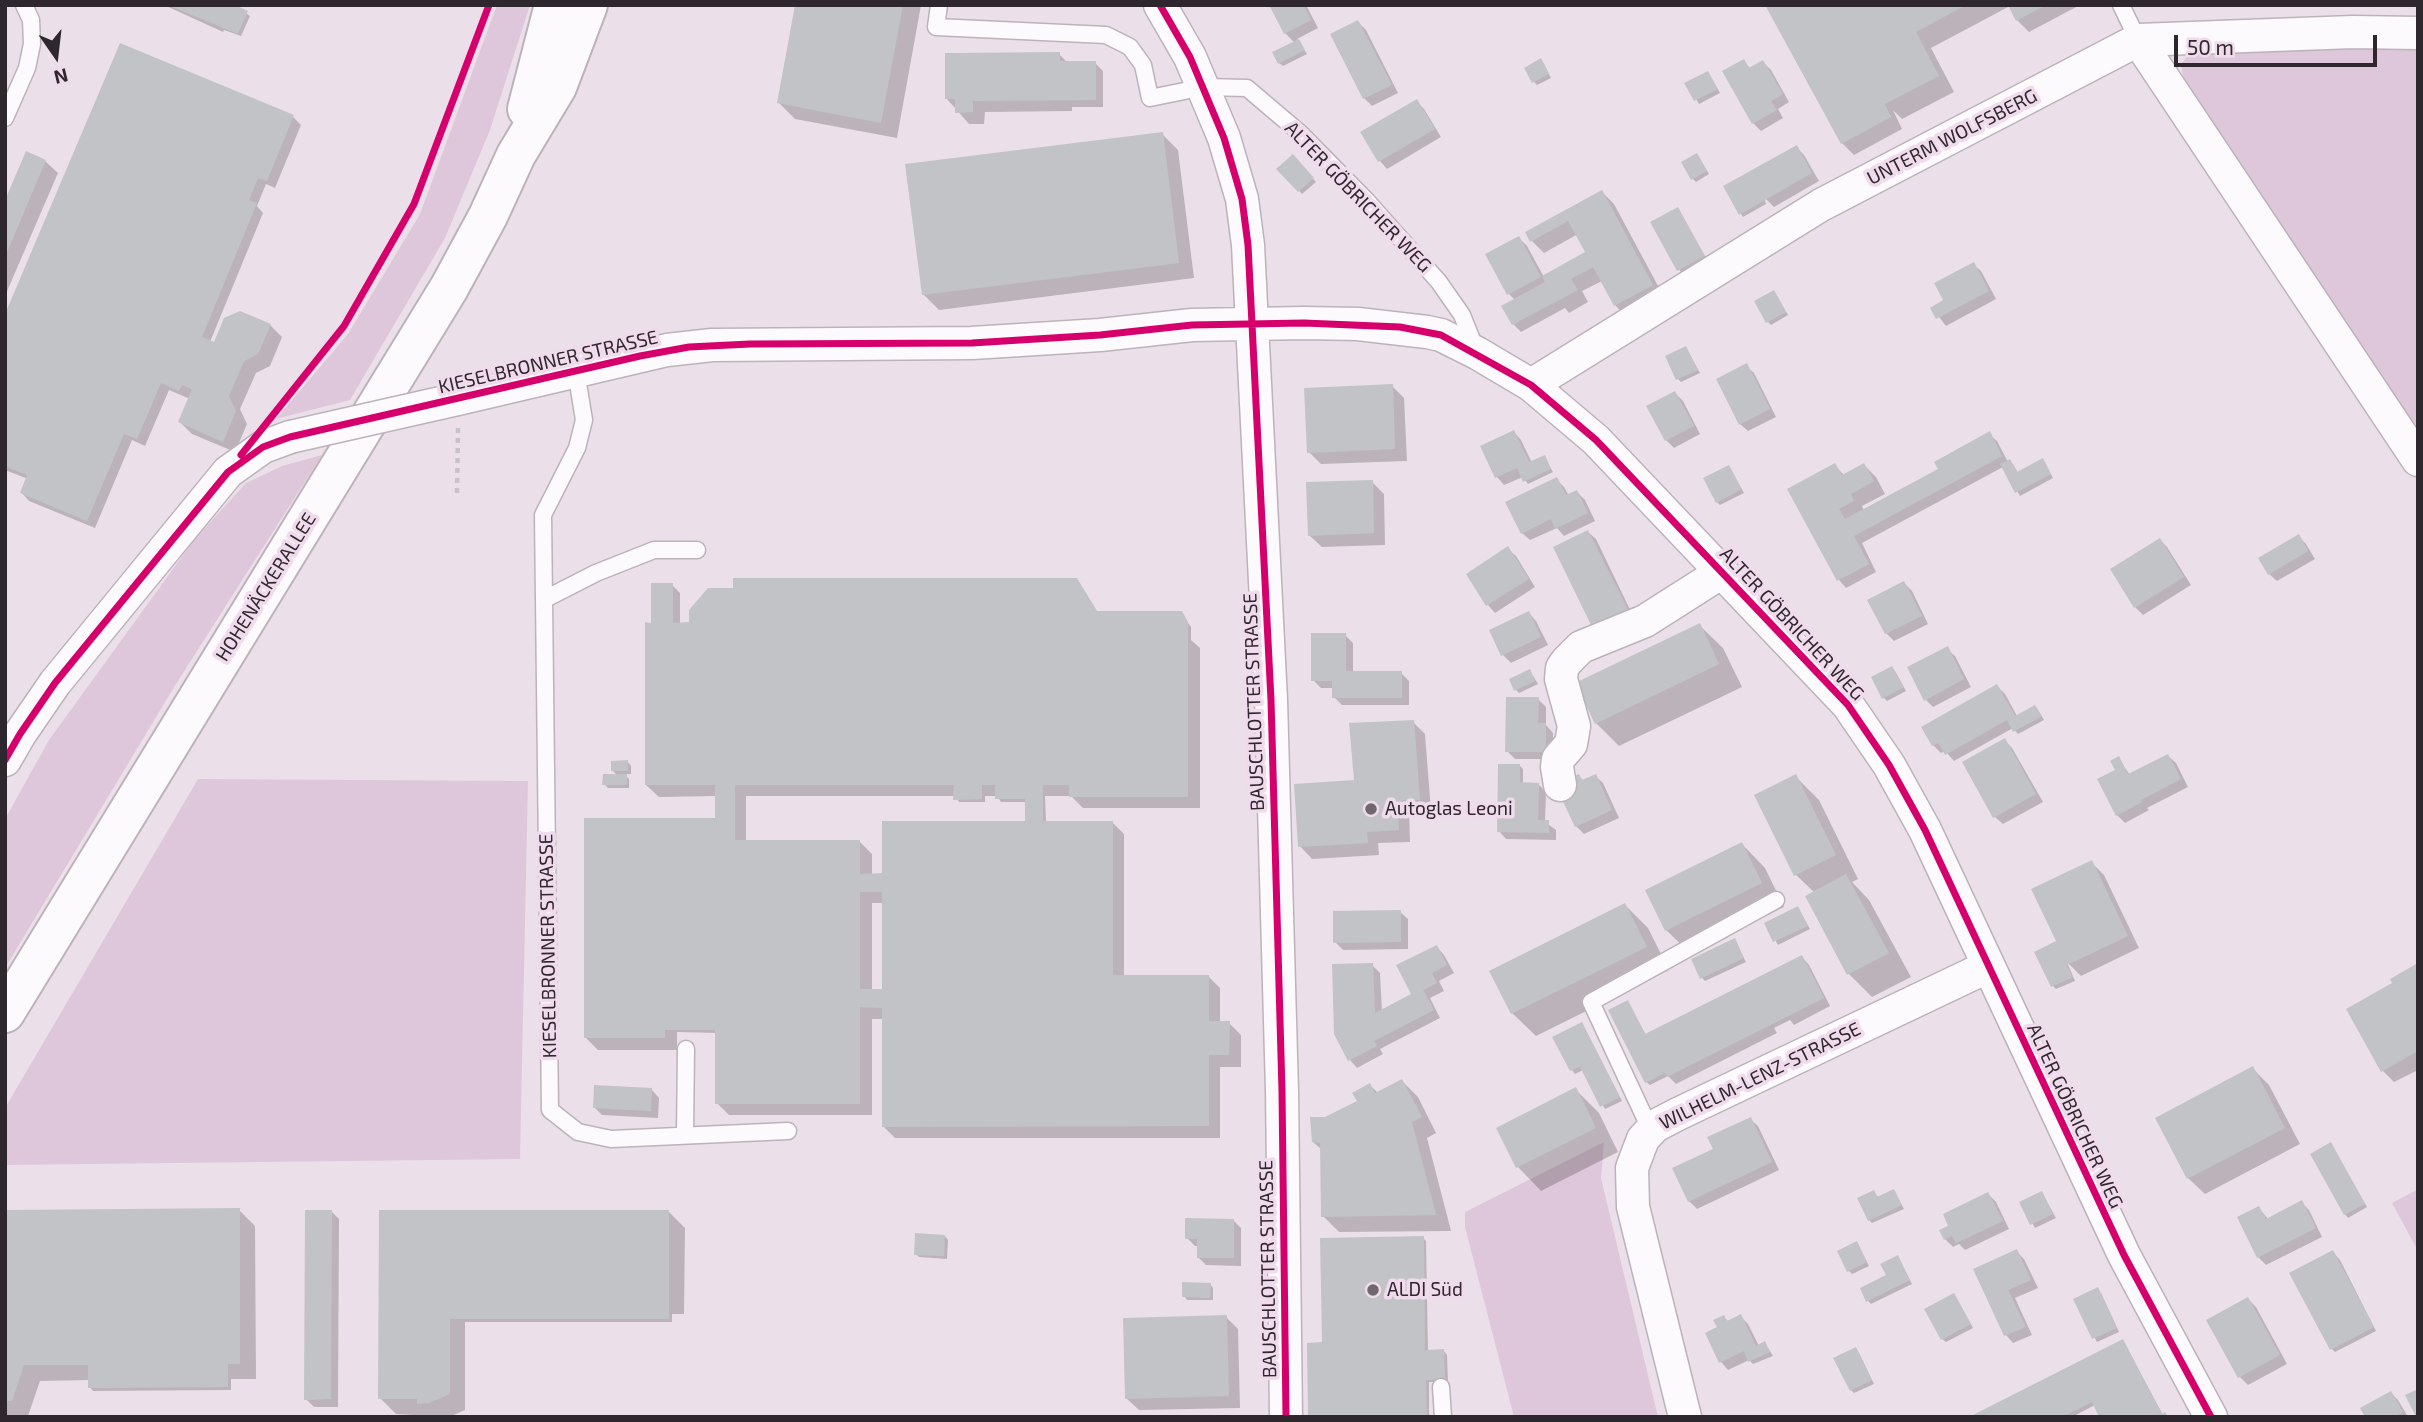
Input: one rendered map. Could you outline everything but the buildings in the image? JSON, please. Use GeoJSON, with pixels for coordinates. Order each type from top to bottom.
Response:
{"type":"FeatureCollection","features":[{"type":"Feature","properties":{"kind":"main road","name":"HOHENÄCKERALLEE"},"geometry":{"type":"LineString","coordinates":[[516,155],[554,5]]}},
{"type":"Feature","properties":{"kind":"main road","name":"HOHENÄCKERALLEE"},"geometry":{"type":"LineString","coordinates":[[5,1013],[449,288],[488,216],[516,155],[557,87],[588,5]]}},
{"type":"Feature","properties":{"kind":"street","name":"BAUSCHLOTTER STRASSE"},"geometry":{"type":"LineString","coordinates":[[1168,11],[1204,87],[1224,138],[1242,199],[1253,324],[1271,714],[1282,1091],[1286,1417]]}},
{"type":"Feature","properties":{"kind":"street","name":"UNTERM WOLFSBERG"},"geometry":{"type":"LineString","coordinates":[[1531,385],[1822,205],[2138,40],[2353,32],[2418,33]]}},
{"type":"Feature","properties":{"kind":"street"},"geometry":{"type":"LineString","coordinates":[[2138,40],[2418,460]]}},
{"type":"Feature","properties":{"kind":"street","name":"ALTER GÖBRICHER WEG"},"geometry":{"type":"LineString","coordinates":[[1253,324],[1400,327],[1441,335],[1531,385],[1596,440],[1848,705],[1889,765],[1924,830],[2123,1255],[2211,1417]]}},
{"type":"Feature","properties":{"kind":"street","name":"KIESELBRONNER STRASSE"},"geometry":{"type":"LineString","coordinates":[[5,760],[54,682],[228,472],[263,447],[290,437],[667,350],[712,345],[972,343],[1100,335],[1192,325],[1253,324]]}},
{"type":"Feature","properties":{"kind":"street","name":"ALTER GÖBRICHER WEG"},"geometry":{"type":"LineString","coordinates":[[1560,785],[1558,760],[1571,744],[1574,726],[1561,679],[1562,668],[1567,660],[1581,647],[1645,621],[1722,572]]}},
{"type":"Feature","properties":{"kind":"street","name":"WILHELM-LENZ-STRASSE"},"geometry":{"type":"LineString","coordinates":[[1685,1417],[1633,1207],[1632,1168],[1640,1146],[1651,1131],[1678,1114],[1987,967]]}},
{"type":"Feature","properties":{"kind":"lane"},"geometry":{"type":"LineString","coordinates":[[5,118],[27,68],[32,44],[31,20],[24,5]]}},
{"type":"Feature","properties":{"kind":"lane","name":"ALTER GÖBRICHER WEG"},"geometry":{"type":"LineString","coordinates":[[939,5],[936,27],[1106,35],[1130,47],[1143,65],[1150,98],[1204,87],[1247,88],[1300,133],[1367,201],[1440,282],[1462,315],[1476,353]]}},
{"type":"Feature","properties":{"kind":"lane"},"geometry":{"type":"LineString","coordinates":[[2121,5],[2138,40]]}},
{"type":"Feature","properties":{"kind":"lane","name":"KIESELBRONNER STRASSE"},"geometry":{"type":"LineString","coordinates":[[576,371],[584,420],[576,448],[544,515],[550,1110],[578,1132],[611,1139],[685,1134]]}},
{"type":"Feature","properties":{"kind":"lane"},"geometry":{"type":"LineString","coordinates":[[545,599],[596,573],[654,550],[697,550]]}},
{"type":"Feature","properties":{"kind":"lane"},"geometry":{"type":"LineString","coordinates":[[1651,1131],[1591,1002],[1776,900]]}},
{"type":"Feature","properties":{"kind":"lane"},"geometry":{"type":"LineString","coordinates":[[687,1049],[685,1134],[788,1131]]}},
{"type":"Feature","properties":{"kind":"lane"},"geometry":{"type":"LineString","coordinates":[[1441,1387],[1443,1417]]}},
{"type":"Feature","properties":{"kind":"path"},"geometry":{"type":"LineString","coordinates":[[457,493],[458,399]]}},
{"type":"Feature","properties":{"kind":"shaded area"},"geometry":{"type":"Polygon","coordinates":[[[497,5],[530,5],[490,130],[445,238],[350,400],[276,419],[348,334],[420,214],[497,5]]]}},
{"type":"Feature","properties":{"kind":"shaded area"},"geometry":{"type":"Polygon","coordinates":[[[2418,47],[2418,449],[2184,83],[2181,64],[2192,51],[2418,47]]]}},
{"type":"Feature","properties":{"kind":"shaded area"},"geometry":{"type":"Polygon","coordinates":[[[322,455],[176,684],[5,968],[5,819],[49,740],[194,540],[246,483],[282,466],[322,455]]]}},
{"type":"Feature","properties":{"kind":"shaded area"},"geometry":{"type":"Polygon","coordinates":[[[198,779],[528,781],[520,1159],[5,1165],[5,1108],[198,779]]]}},
{"type":"Feature","properties":{"kind":"shaded area"},"geometry":{"type":"Polygon","coordinates":[[[1604,1142],[1601,1178],[1658,1417],[1514,1417],[1465,1227],[1465,1212],[1604,1142]]]}},
{"type":"Feature","properties":{"kind":"shaded area"},"geometry":{"type":"Polygon","coordinates":[[[2418,1189],[2418,1251],[2392,1203],[2418,1189]]]}},
{"type":"Feature","properties":{"kind":"cycle path"},"geometry":{"type":"LineString","coordinates":[[241,455],[344,326],[414,204],[489,5]]}},
{"type":"Feature","properties":{"kind":"cycle path"},"geometry":{"type":"LineString","coordinates":[[1160,5],[1190,57],[1224,138],[1242,199],[1248,245],[1271,700],[1282,1091],[1286,1417]]}},
{"type":"Feature","properties":{"kind":"cycle path"},"geometry":{"type":"LineString","coordinates":[[5,760],[55,683],[228,472],[263,447],[290,437],[689,347],[750,344],[972,343],[1100,335],[1192,325],[1304,323],[1400,327],[1441,335],[1531,385],[1596,440],[1848,705],[1889,765],[1925,830],[2124,1255],[2211,1417]]}},
{"type":"Feature","properties":{"kind":"place","name":"Autoglas Leoni"},"geometry":{"type":"Point","coordinates":[1371,809]}},
{"type":"Feature","properties":{"kind":"place","name":"ALDI Süd"},"geometry":{"type":"Point","coordinates":[1373,1290]}}]}
